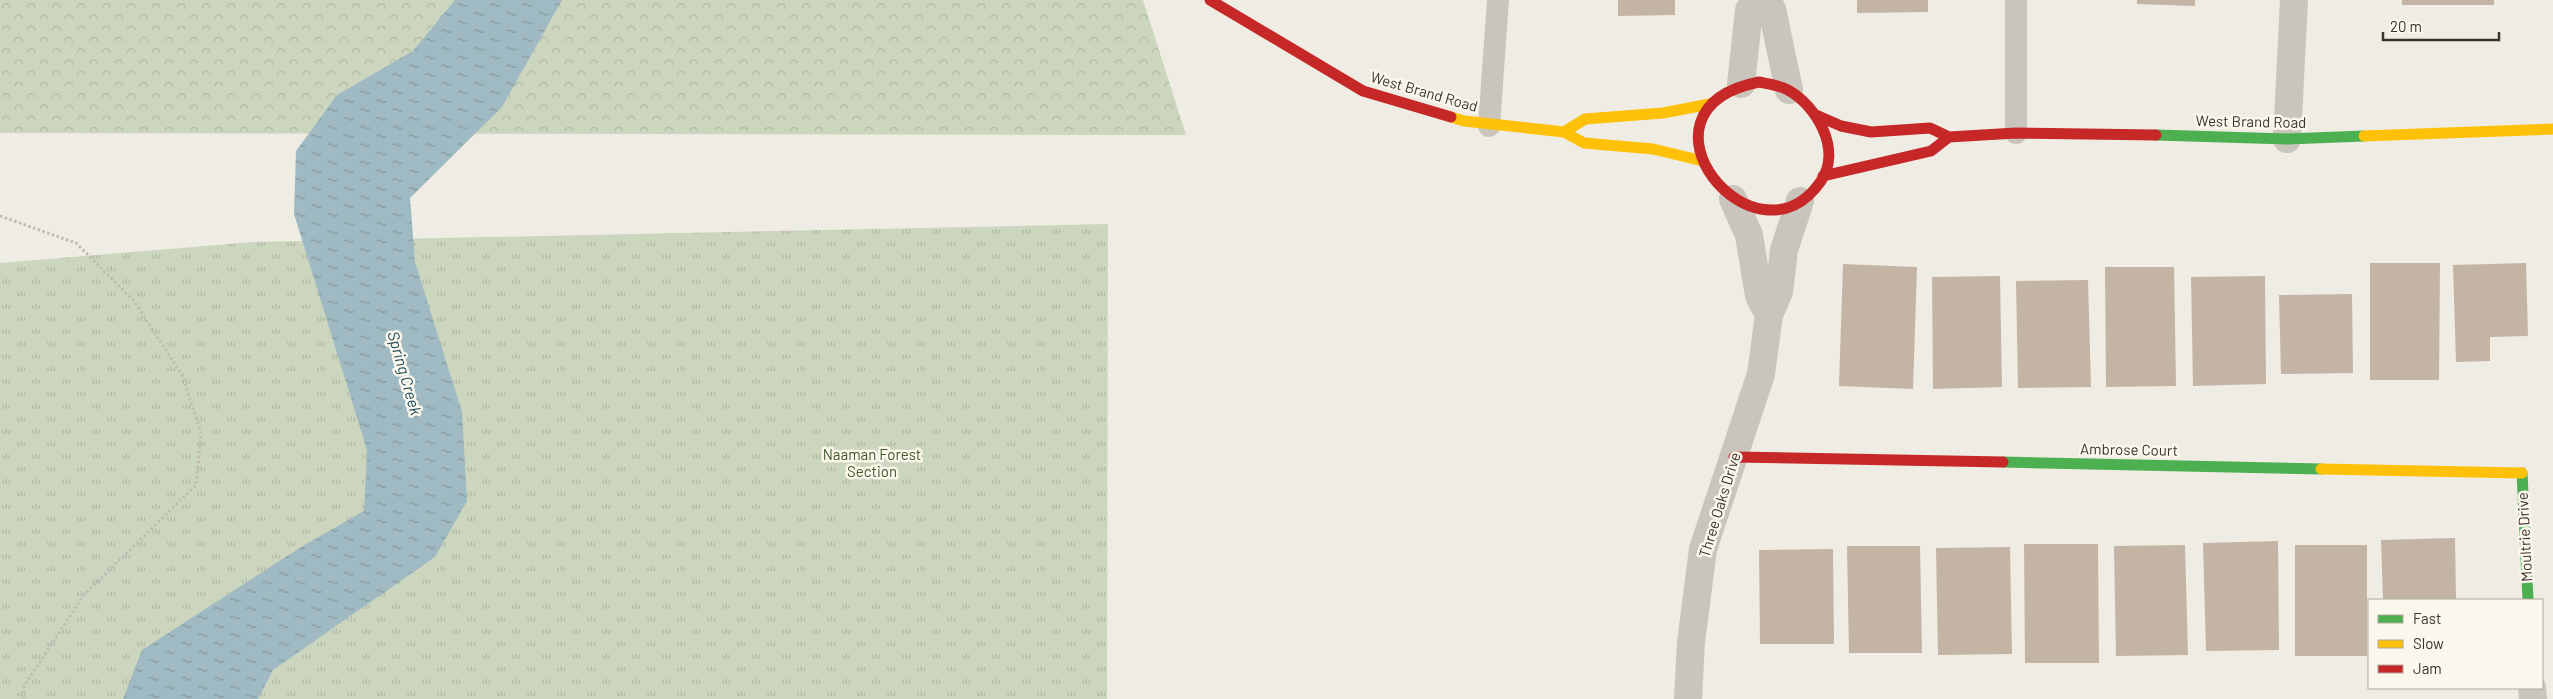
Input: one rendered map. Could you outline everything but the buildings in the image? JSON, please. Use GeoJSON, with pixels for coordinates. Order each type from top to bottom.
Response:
{"type":"FeatureCollection","features":[{"type":"Feature","properties":{"kind":"street","name":"West Brand Road"},"geometry":{"type":"LineString","coordinates":[[1210,0],[1363,91],[1464,121],[1489,126],[1564,132],[1584,143],[1654,149],[1703,161]]}},
{"type":"Feature","properties":{"kind":"street"},"geometry":{"type":"LineString","coordinates":[[1741,84],[1749,10],[1756,0]]}},
{"type":"Feature","properties":{"kind":"street"},"geometry":{"type":"LineString","coordinates":[[1766,0],[1772,10],[1789,90]]}},
{"type":"Feature","properties":{"kind":"street"},"geometry":{"type":"LineString","coordinates":[[2287,139],[2294,0]]}},
{"type":"Feature","properties":{"kind":"street"},"geometry":{"type":"LineString","coordinates":[[1759,82],[1789,90],[1816,115],[1824,132],[1827,147],[1823,176],[1811,192],[1800,201],[1784,209],[1765,211],[1748,208],[1719,186],[1703,161],[1698,145],[1701,117],[1710,104],[1725,92],[1741,84],[1759,82]]}},
{"type":"Feature","properties":{"kind":"street"},"geometry":{"type":"LineString","coordinates":[[1564,132],[1586,119],[1663,113],[1710,104]]}},
{"type":"Feature","properties":{"kind":"street","name":"West Brand Road"},"geometry":{"type":"LineString","coordinates":[[1816,115],[1841,126],[1871,132],[1930,128],[1949,137],[2016,133],[2107,133],[2287,139],[2553,128]]}},
{"type":"Feature","properties":{"kind":"street"},"geometry":{"type":"LineString","coordinates":[[1823,176],[1876,162],[1931,151],[1949,137]]}},
{"type":"Feature","properties":{"kind":"street"},"geometry":{"type":"LineString","coordinates":[[1733,198],[1749,235],[1759,296],[1769,314]]}},
{"type":"Feature","properties":{"kind":"street","name":"Three Oaks Drive"},"geometry":{"type":"LineString","coordinates":[[1688,699],[1691,642],[1704,550],[1761,374],[1769,314],[1779,292],[1784,250],[1800,201]]}},
{"type":"Feature","properties":{"kind":"street","name":"Ambrose Court"},"geometry":{"type":"LineString","coordinates":[[1734,457],[2522,473]]}},
{"type":"Feature","properties":{"kind":"street","name":"Moultrie Drive"},"geometry":{"type":"LineString","coordinates":[[2522,473],[2528,599]]}},
{"type":"Feature","properties":{"kind":"lane"},"geometry":{"type":"LineString","coordinates":[[1489,126],[1498,0]]}},
{"type":"Feature","properties":{"kind":"lane"},"geometry":{"type":"LineString","coordinates":[[2016,0],[2016,133]]}},
{"type":"Feature","properties":{"kind":"path"},"geometry":{"type":"LineString","coordinates":[[0,216],[76,243],[134,301],[182,375],[201,433],[196,485],[84,595],[24,686],[24,699]]}},
{"type":"Feature","properties":{"kind":"green space"},"geometry":{"type":"Polygon","coordinates":[[[0,0],[1143,0],[1186,135],[0,133],[0,0]]]}},
{"type":"Feature","properties":{"kind":"green space","name":"Naaman Forest Section"},"geometry":{"type":"Polygon","coordinates":[[[1108,224],[1107,699],[0,699],[0,263],[253,242],[1108,224]]]}},
{"type":"Feature","properties":{"kind":"water","name":"Spring Creek"},"geometry":{"type":"Polygon","coordinates":[[[455,0],[562,0],[502,107],[410,198],[415,262],[462,412],[467,501],[435,557],[273,670],[258,699],[123,699],[142,650],[301,547],[364,511],[367,450],[294,214],[296,151],[337,95],[413,51],[455,0]]]}},
{"type":"Feature","properties":{"kind":"traffic: fast"},"geometry":{"type":"LineString","coordinates":[[2156,135],[2287,139],[2364,136]]}},
{"type":"Feature","properties":{"kind":"traffic: fast"},"geometry":{"type":"LineString","coordinates":[[2003,462],[2321,469]]}},
{"type":"Feature","properties":{"kind":"traffic: fast"},"geometry":{"type":"LineString","coordinates":[[2522,473],[2528,599]]}},
{"type":"Feature","properties":{"kind":"traffic: slow"},"geometry":{"type":"LineString","coordinates":[[1564,132],[1585,119],[1663,113],[1710,104]]}},
{"type":"Feature","properties":{"kind":"traffic: slow"},"geometry":{"type":"LineString","coordinates":[[1451,117],[1464,121],[1564,132],[1584,143],[1653,149],[1703,161]]}},
{"type":"Feature","properties":{"kind":"traffic: slow"},"geometry":{"type":"LineString","coordinates":[[2364,136],[2553,129]]}},
{"type":"Feature","properties":{"kind":"traffic: slow"},"geometry":{"type":"LineString","coordinates":[[2321,469],[2522,473]]}},
{"type":"Feature","properties":{"kind":"traffic: jam"},"geometry":{"type":"LineString","coordinates":[[1210,0],[1363,91],[1451,117]]}},
{"type":"Feature","properties":{"kind":"traffic: jam"},"geometry":{"type":"LineString","coordinates":[[1759,82],[1781,87],[1799,97],[1817,118],[1823,130],[1829,156],[1827,169],[1821,181],[1794,205],[1764,210],[1736,199],[1713,178],[1700,151],[1700,123],[1719,98],[1759,82]]}},
{"type":"Feature","properties":{"kind":"traffic: jam"},"geometry":{"type":"LineString","coordinates":[[1816,115],[1841,126],[1871,132],[1930,128],[1949,137],[2016,133],[2156,135]]}},
{"type":"Feature","properties":{"kind":"traffic: jam"},"geometry":{"type":"LineString","coordinates":[[1823,176],[1931,151],[1949,137]]}},
{"type":"Feature","properties":{"kind":"traffic: jam"},"geometry":{"type":"LineString","coordinates":[[1734,457],[2003,462]]}}]}
